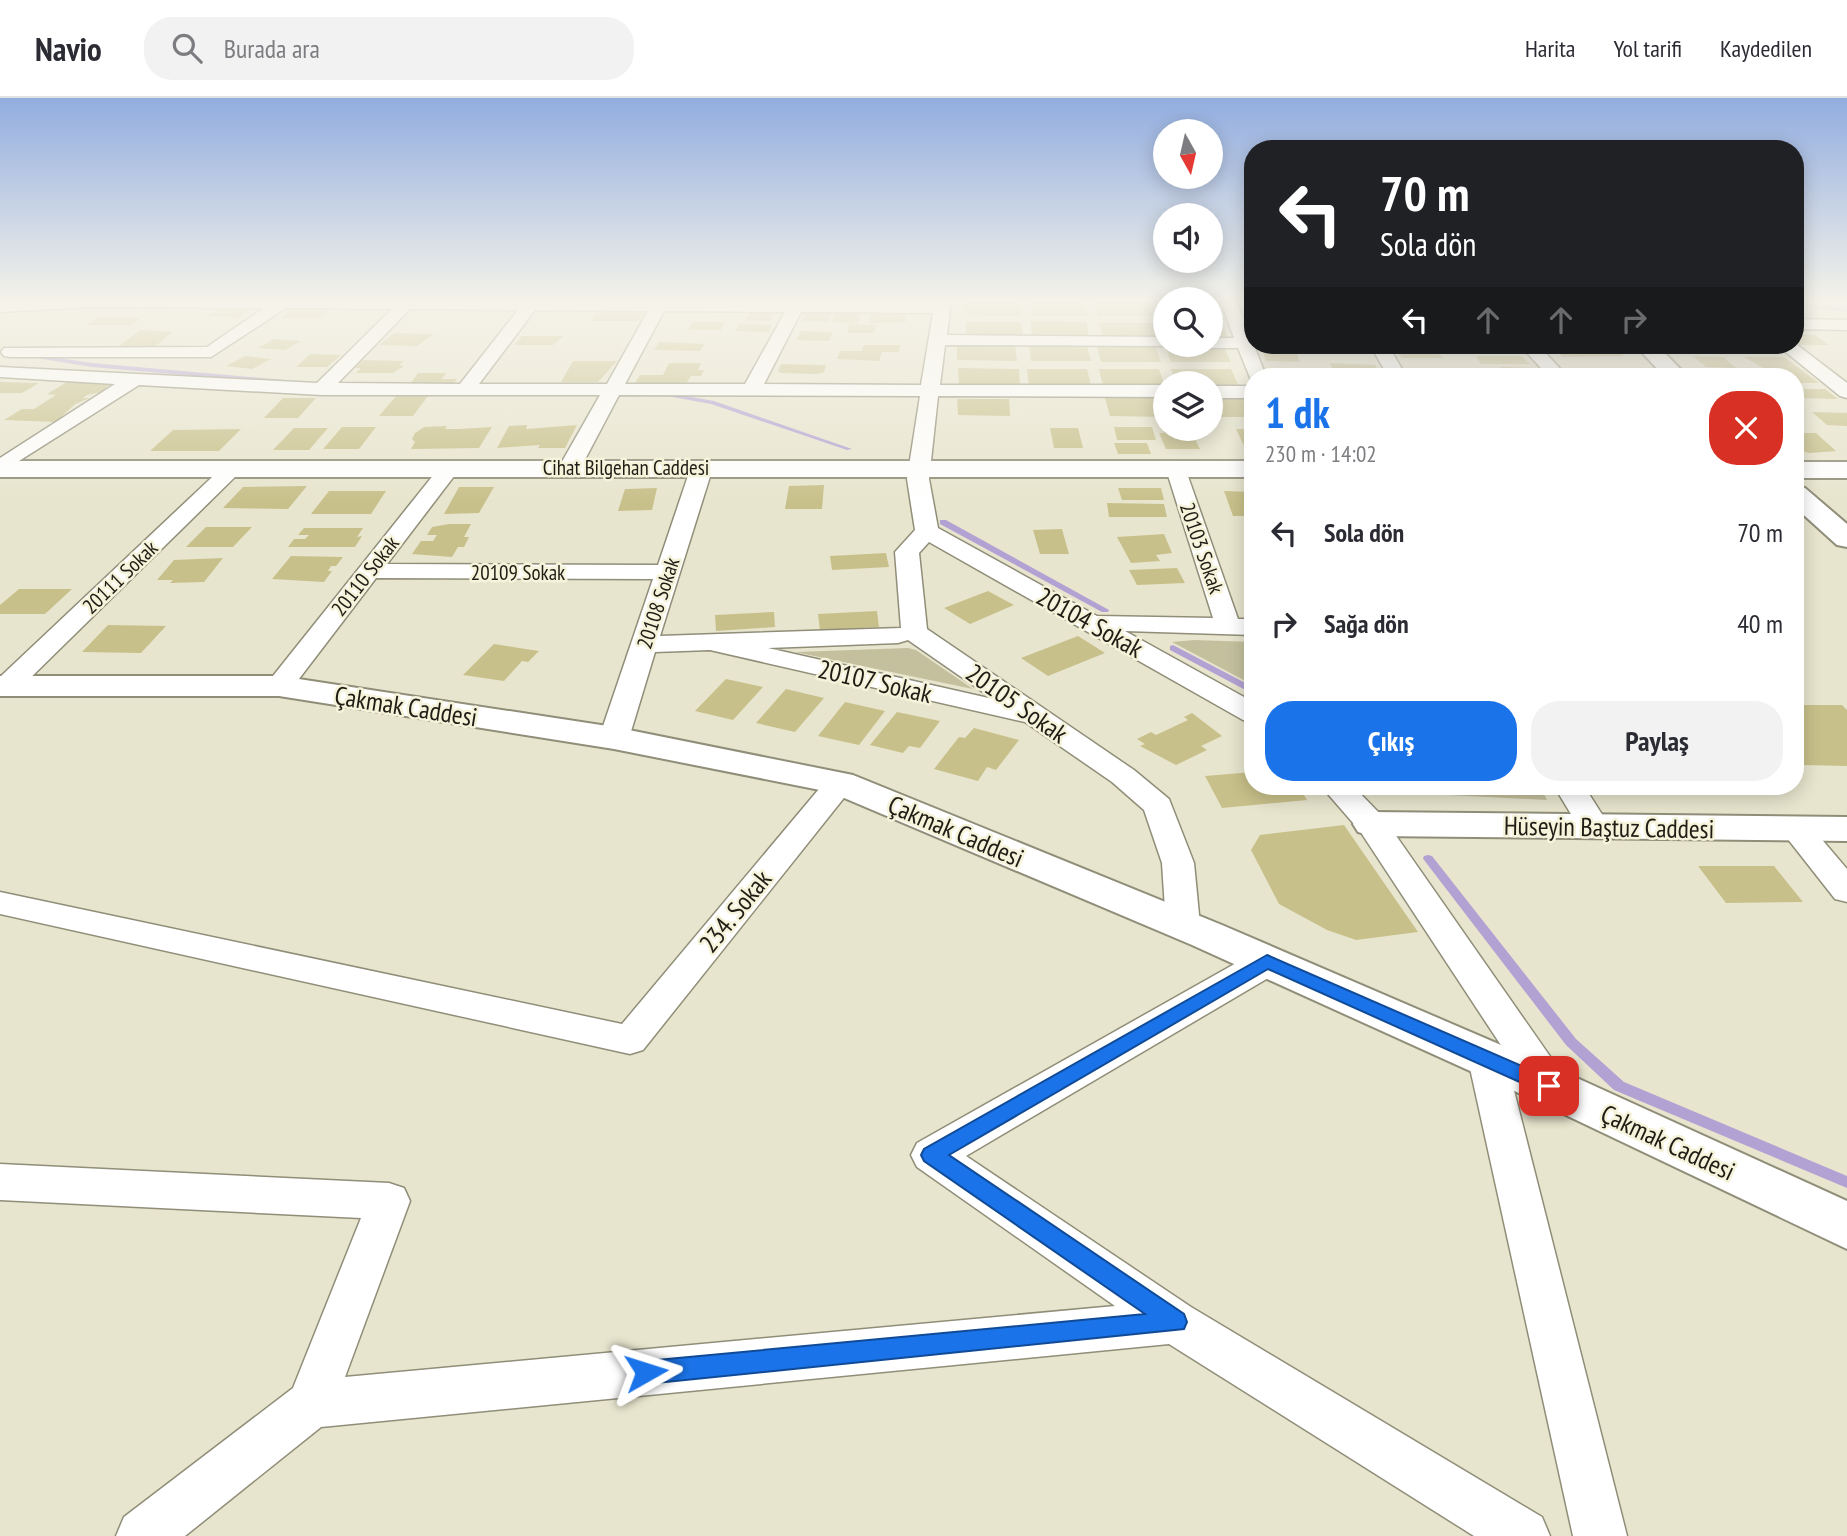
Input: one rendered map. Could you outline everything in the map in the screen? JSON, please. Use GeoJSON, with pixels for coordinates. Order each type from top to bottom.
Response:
{"type":"FeatureCollection","features":[{"type":"Feature","properties":{"kind":"main road","name":"Cihat Bilgehan Caddesi"},"geometry":{"type":"LineString","coordinates":[[7,468],[1244,469]]}},
{"type":"Feature","properties":{"kind":"main road"},"geometry":{"type":"LineString","coordinates":[[1804,470],[1847,470]]}},
{"type":"Feature","properties":{"kind":"main road"},"geometry":{"type":"LineString","coordinates":[[1804,501],[1847,539]]}},
{"type":"Feature","properties":{"kind":"main road","name":"Çakmak Caddesi"},"geometry":{"type":"LineString","coordinates":[[3,686],[279,686],[614,738],[840,783],[1183,925],[1549,1086],[1847,1226]]}},
{"type":"Feature","properties":{"kind":"main road","name":"Hüseyin Baştuz Caddesi"},"geometry":{"type":"LineString","coordinates":[[1372,824],[1847,830]]}},
{"type":"Feature","properties":{"kind":"street"},"geometry":{"type":"LineString","coordinates":[[326,386],[342,369]]}},
{"type":"Feature","properties":{"kind":"street"},"geometry":{"type":"LineString","coordinates":[[467,387],[481,369]]}},
{"type":"Feature","properties":{"kind":"street"},"geometry":{"type":"LineString","coordinates":[[570,467],[624,369]]}},
{"type":"Feature","properties":{"kind":"street"},"geometry":{"type":"LineString","coordinates":[[752,389],[763,369]]}},
{"type":"Feature","properties":{"kind":"street"},"geometry":{"type":"LineString","coordinates":[[927,531],[919,468],[933,369]]}},
{"type":"Feature","properties":{"kind":"street"},"geometry":{"type":"LineString","coordinates":[[1817,369],[1847,392]]}},
{"type":"Feature","properties":{"kind":"street"},"geometry":{"type":"LineString","coordinates":[[0,372],[326,386],[612,390],[1153,391]]}},
{"type":"Feature","properties":{"kind":"street"},"geometry":{"type":"LineString","coordinates":[[0,485],[7,468],[135,379]]}},
{"type":"Feature","properties":{"kind":"street"},"geometry":{"type":"LineString","coordinates":[[1223,392],[1244,392]]}},
{"type":"Feature","properties":{"kind":"street","name":"20110 Sokak"},"geometry":{"type":"LineString","coordinates":[[279,686],[450,467]]}},
{"type":"Feature","properties":{"kind":"street","name":"20108 Sokak"},"geometry":{"type":"LineString","coordinates":[[614,738],[702,467]]}},
{"type":"Feature","properties":{"kind":"street","name":"20111 Sokak"},"geometry":{"type":"LineString","coordinates":[[3,686],[233,468]]}},
{"type":"Feature","properties":{"kind":"street","name":"20103 Sokak"},"geometry":{"type":"LineString","coordinates":[[1177,469],[1241,627]]}},
{"type":"Feature","properties":{"kind":"street","name":"20104 Sokak"},"geometry":{"type":"LineString","coordinates":[[927,531],[1244,709]]}},
{"type":"Feature","properties":{"kind":"street","name":"20105 Sokak"},"geometry":{"type":"LineString","coordinates":[[927,531],[907,552],[914,632],[1123,776],[1158,806],[1178,863],[1183,925]]}},
{"type":"Feature","properties":{"kind":"street","name":"20109 Sokak"},"geometry":{"type":"LineString","coordinates":[[369,571],[668,572]]}},
{"type":"Feature","properties":{"kind":"street"},"geometry":{"type":"LineString","coordinates":[[1095,623],[1241,627]]}},
{"type":"Feature","properties":{"kind":"street"},"geometry":{"type":"LineString","coordinates":[[644,645],[898,635]]}},
{"type":"Feature","properties":{"kind":"street","name":"20107 Sokak"},"geometry":{"type":"LineString","coordinates":[[712,643],[1038,718]]}},
{"type":"Feature","properties":{"kind":"street","name":"234. Sokak"},"geometry":{"type":"LineString","coordinates":[[0,903],[630,1040],[840,783]]}},
{"type":"Feature","properties":{"kind":"street"},"geometry":{"type":"LineString","coordinates":[[1345,795],[1372,824],[1549,1086]]}},
{"type":"Feature","properties":{"kind":"street"},"geometry":{"type":"LineString","coordinates":[[1574,795],[1594,827]]}},
{"type":"Feature","properties":{"kind":"street"},"geometry":{"type":"LineString","coordinates":[[1796,829],[1847,891]]}},
{"type":"Feature","properties":{"kind":"street"},"geometry":{"type":"LineString","coordinates":[[1267,962],[932,1155],[1175,1322],[1523,1536]]}},
{"type":"Feature","properties":{"kind":"street"},"geometry":{"type":"LineString","coordinates":[[1487,1059],[1600,1536]]}},
{"type":"Feature","properties":{"kind":"street"},"geometry":{"type":"LineString","coordinates":[[0,1182],[389,1201],[311,1404],[143,1536]]}},
{"type":"Feature","properties":{"kind":"street"},"geometry":{"type":"LineString","coordinates":[[311,1404],[1175,1322]]}},
{"type":"Feature","properties":{"kind":"shaded area"},"geometry":{"type":"Polygon","coordinates":[[[1172,642],[1244,642],[1244,680],[1172,642]]]}},
{"type":"Feature","properties":{"kind":"shaded area"},"geometry":{"type":"Polygon","coordinates":[[[908,648],[916,650],[973,689],[795,652],[908,648]]]}},
{"type":"Feature","properties":{"kind":"shaded area"},"geometry":{"type":"Polygon","coordinates":[[[1449,795],[1544,795],[1547,800],[1449,795]]]}},
{"type":"Feature","properties":{"kind":"building"},"geometry":{"type":"Polygon","coordinates":[[[360,369],[399,369],[393,373],[356,373],[360,369]]]}},
{"type":"Feature","properties":{"kind":"building"},"geometry":{"type":"Polygon","coordinates":[[[568,369],[610,369],[598,382],[561,382],[568,369]]]}},
{"type":"Feature","properties":{"kind":"building"},"geometry":{"type":"Polygon","coordinates":[[[666,369],[704,370],[701,376],[691,376],[686,384],[635,383],[640,375],[663,375],[666,369]]]}},
{"type":"Feature","properties":{"kind":"building"},"geometry":{"type":"Polygon","coordinates":[[[779,369],[825,369],[817,374],[779,369]]]}},
{"type":"Feature","properties":{"kind":"building"},"geometry":{"type":"Polygon","coordinates":[[[958,369],[1019,369],[1020,386],[959,385],[958,369]]]}},
{"type":"Feature","properties":{"kind":"building"},"geometry":{"type":"Polygon","coordinates":[[[1027,369],[1087,369],[1091,386],[1029,386],[1027,369]]]}},
{"type":"Feature","properties":{"kind":"building"},"geometry":{"type":"Polygon","coordinates":[[[1099,369],[1159,369],[1153,371],[1153,386],[1103,386],[1099,369]]]}},
{"type":"Feature","properties":{"kind":"building"},"geometry":{"type":"Polygon","coordinates":[[[1171,369],[1231,369],[1239,387],[1223,386],[1223,371],[1171,369]]]}},
{"type":"Feature","properties":{"kind":"building"},"geometry":{"type":"Polygon","coordinates":[[[1804,372],[1819,383],[1804,383],[1804,372]]]}},
{"type":"Feature","properties":{"kind":"building"},"geometry":{"type":"Polygon","coordinates":[[[418,373],[446,373],[442,379],[457,379],[454,383],[410,384],[418,373]]]}},
{"type":"Feature","properties":{"kind":"building"},"geometry":{"type":"Polygon","coordinates":[[[0,382],[39,383],[22,393],[0,393],[0,382]]]}},
{"type":"Feature","properties":{"kind":"building"},"geometry":{"type":"Polygon","coordinates":[[[67,382],[111,383],[102,392],[87,395],[83,398],[90,398],[75,404],[56,422],[4,420],[22,409],[34,409],[56,395],[47,394],[67,382]]]}},
{"type":"Feature","properties":{"kind":"building"},"geometry":{"type":"Polygon","coordinates":[[[1804,389],[1825,389],[1838,399],[1804,398],[1804,389]]]}},
{"type":"Feature","properties":{"kind":"building"},"geometry":{"type":"Polygon","coordinates":[[[396,396],[428,396],[413,416],[379,416],[396,396]]]}},
{"type":"Feature","properties":{"kind":"building"},"geometry":{"type":"Polygon","coordinates":[[[283,398],[316,398],[298,418],[264,418],[283,398]]]}},
{"type":"Feature","properties":{"kind":"building"},"geometry":{"type":"Polygon","coordinates":[[[1105,398],[1153,398],[1153,417],[1110,416],[1105,398]]]}},
{"type":"Feature","properties":{"kind":"building"},"geometry":{"type":"Polygon","coordinates":[[[1223,398],[1243,398],[1244,417],[1223,417],[1223,398]]]}},
{"type":"Feature","properties":{"kind":"building"},"geometry":{"type":"Polygon","coordinates":[[[957,399],[1009,399],[1010,416],[958,415],[957,399]]]}},
{"type":"Feature","properties":{"kind":"building"},"geometry":{"type":"Polygon","coordinates":[[[1812,412],[1847,413],[1847,426],[1827,425],[1812,412]]]}},
{"type":"Feature","properties":{"kind":"building"},"geometry":{"type":"Polygon","coordinates":[[[527,425],[526,429],[577,425],[565,448],[538,448],[540,445],[497,448],[509,426],[527,425]]]}},
{"type":"Feature","properties":{"kind":"building"},"geometry":{"type":"Polygon","coordinates":[[[447,426],[445,429],[492,427],[479,448],[411,449],[415,442],[412,439],[415,433],[424,427],[447,426]]]}},
{"type":"Feature","properties":{"kind":"building"},"geometry":{"type":"Polygon","coordinates":[[[342,427],[376,427],[359,449],[323,449],[342,427]]]}},
{"type":"Feature","properties":{"kind":"building"},"geometry":{"type":"Polygon","coordinates":[[[1114,427],[1152,427],[1153,440],[1117,440],[1114,427]]]}},
{"type":"Feature","properties":{"kind":"building"},"geometry":{"type":"Polygon","coordinates":[[[294,428],[328,428],[309,450],[273,450],[294,428]]]}},
{"type":"Feature","properties":{"kind":"building"},"geometry":{"type":"Polygon","coordinates":[[[1050,428],[1078,428],[1083,448],[1054,448],[1050,428]]]}},
{"type":"Feature","properties":{"kind":"building"},"geometry":{"type":"Polygon","coordinates":[[[241,429],[219,451],[150,451],[173,430],[241,429]]]}},
{"type":"Feature","properties":{"kind":"building"},"geometry":{"type":"Polygon","coordinates":[[[1236,429],[1244,429],[1244,446],[1236,429]]]}},
{"type":"Feature","properties":{"kind":"building"},"geometry":{"type":"Polygon","coordinates":[[[1804,433],[1816,433],[1836,451],[1804,451],[1804,433]]]}},
{"type":"Feature","properties":{"kind":"building"},"geometry":{"type":"Polygon","coordinates":[[[1162,441],[1196,441],[1200,449],[1166,449],[1162,441]]]}},
{"type":"Feature","properties":{"kind":"building"},"geometry":{"type":"Polygon","coordinates":[[[1114,443],[1147,443],[1151,454],[1118,454],[1114,443]]]}},
{"type":"Feature","properties":{"kind":"building"},"geometry":{"type":"Polygon","coordinates":[[[824,485],[822,509],[785,509],[789,486],[824,485]]]}},
{"type":"Feature","properties":{"kind":"building"},"geometry":{"type":"Polygon","coordinates":[[[307,486],[288,509],[223,508],[243,487],[307,486]]]}},
{"type":"Feature","properties":{"kind":"building"},"geometry":{"type":"Polygon","coordinates":[[[459,487],[494,487],[479,513],[444,514],[459,487]]]}},
{"type":"Feature","properties":{"kind":"building"},"geometry":{"type":"Polygon","coordinates":[[[657,488],[652,510],[618,511],[625,489],[657,488]]]}},
{"type":"Feature","properties":{"kind":"building"},"geometry":{"type":"Polygon","coordinates":[[[1118,488],[1161,488],[1164,500],[1122,500],[1118,488]]]}},
{"type":"Feature","properties":{"kind":"building"},"geometry":{"type":"Polygon","coordinates":[[[329,491],[386,491],[371,514],[311,514],[329,491]]]}},
{"type":"Feature","properties":{"kind":"building"},"geometry":{"type":"Polygon","coordinates":[[[1224,491],[1244,492],[1244,516],[1233,516],[1224,491]]]}},
{"type":"Feature","properties":{"kind":"building"},"geometry":{"type":"Polygon","coordinates":[[[1107,503],[1164,504],[1167,517],[1109,517],[1107,503]]]}},
{"type":"Feature","properties":{"kind":"building"},"geometry":{"type":"Polygon","coordinates":[[[471,524],[464,537],[469,537],[464,547],[458,547],[452,557],[412,554],[421,541],[433,541],[437,535],[427,535],[432,527],[471,524]]]}},
{"type":"Feature","properties":{"kind":"building"},"geometry":{"type":"Polygon","coordinates":[[[206,527],[252,527],[233,547],[186,547],[206,527]]]}},
{"type":"Feature","properties":{"kind":"building"},"geometry":{"type":"Polygon","coordinates":[[[304,528],[363,528],[357,537],[362,536],[355,547],[288,547],[294,539],[305,539],[309,535],[298,535],[304,528]]]}},
{"type":"Feature","properties":{"kind":"building"},"geometry":{"type":"Polygon","coordinates":[[[1062,529],[1069,554],[1040,554],[1033,530],[1062,529]]]}},
{"type":"Feature","properties":{"kind":"building"},"geometry":{"type":"Polygon","coordinates":[[[1164,534],[1172,553],[1156,555],[1160,561],[1131,563],[1117,537],[1164,534]]]}},
{"type":"Feature","properties":{"kind":"building"},"geometry":{"type":"Polygon","coordinates":[[[886,553],[889,567],[832,570],[830,556],[886,553]]]}},
{"type":"Feature","properties":{"kind":"building"},"geometry":{"type":"Polygon","coordinates":[[[291,556],[343,557],[336,566],[331,566],[328,571],[332,571],[324,582],[272,579],[291,556]]]}},
{"type":"Feature","properties":{"kind":"building"},"geometry":{"type":"Polygon","coordinates":[[[223,558],[204,582],[170,583],[173,580],[157,580],[174,560],[223,558]]]}},
{"type":"Feature","properties":{"kind":"building"},"geometry":{"type":"Polygon","coordinates":[[[1177,568],[1185,583],[1137,585],[1129,570],[1177,568]]]}},
{"type":"Feature","properties":{"kind":"building"},"geometry":{"type":"Polygon","coordinates":[[[19,589],[72,589],[45,614],[0,614],[0,605],[19,589]]]}},
{"type":"Feature","properties":{"kind":"building"},"geometry":{"type":"Polygon","coordinates":[[[988,591],[1014,605],[970,624],[944,608],[988,591]]]}},
{"type":"Feature","properties":{"kind":"building"},"geometry":{"type":"Polygon","coordinates":[[[877,611],[879,627],[820,630],[818,614],[877,611]]]}},
{"type":"Feature","properties":{"kind":"building"},"geometry":{"type":"Polygon","coordinates":[[[774,612],[775,627],[716,631],[715,615],[774,612]]]}},
{"type":"Feature","properties":{"kind":"building"},"geometry":{"type":"Polygon","coordinates":[[[108,625],[166,626],[141,653],[82,652],[108,625]]]}},
{"type":"Feature","properties":{"kind":"building"},"geometry":{"type":"Polygon","coordinates":[[[1078,636],[1105,653],[1048,676],[1021,658],[1078,636]]]}},
{"type":"Feature","properties":{"kind":"building"},"geometry":{"type":"Polygon","coordinates":[[[494,644],[539,651],[528,662],[522,661],[504,681],[463,675],[494,644]]]}},
{"type":"Feature","properties":{"kind":"building"},"geometry":{"type":"Polygon","coordinates":[[[726,679],[763,687],[733,720],[695,711],[726,679]]]}},
{"type":"Feature","properties":{"kind":"building"},"geometry":{"type":"Polygon","coordinates":[[[786,689],[824,698],[795,732],[756,723],[786,689]]]}},
{"type":"Feature","properties":{"kind":"building"},"geometry":{"type":"Polygon","coordinates":[[[845,702],[885,711],[859,745],[818,736],[845,702]]]}},
{"type":"Feature","properties":{"kind":"building"},"geometry":{"type":"Polygon","coordinates":[[[1804,705],[1842,705],[1847,710],[1847,766],[1804,765],[1804,705]]]}},
{"type":"Feature","properties":{"kind":"building"},"geometry":{"type":"Polygon","coordinates":[[[897,712],[940,721],[920,748],[909,746],[903,753],[870,745],[897,712]]]}},
{"type":"Feature","properties":{"kind":"building"},"geometry":{"type":"Polygon","coordinates":[[[1192,713],[1222,736],[1201,746],[1207,750],[1176,765],[1140,746],[1145,744],[1137,739],[1151,732],[1156,735],[1188,720],[1184,717],[1192,713]]]}},
{"type":"Feature","properties":{"kind":"building"},"geometry":{"type":"Polygon","coordinates":[[[974,728],[1019,740],[996,770],[987,767],[978,781],[934,769],[959,737],[965,738],[974,728]]]}},
{"type":"Feature","properties":{"kind":"building"},"geometry":{"type":"Polygon","coordinates":[[[1244,773],[1244,795],[1304,795],[1307,800],[1222,808],[1205,776],[1244,773]]]}},
{"type":"Feature","properties":{"kind":"building"},"geometry":{"type":"Polygon","coordinates":[[[1344,825],[1418,932],[1356,940],[1327,930],[1279,904],[1251,850],[1260,835],[1344,825]]]}},
{"type":"Feature","properties":{"kind":"building"},"geometry":{"type":"Polygon","coordinates":[[[1698,866],[1774,866],[1803,902],[1726,903],[1698,866]]]}},
{"type":"Feature","properties":{"kind":"waterway"},"geometry":{"type":"LineString","coordinates":[[139,369],[285,382]]}},
{"type":"Feature","properties":{"kind":"waterway"},"geometry":{"type":"LineString","coordinates":[[669,395],[712,402],[849,449]]}},
{"type":"Feature","properties":{"kind":"waterway"},"geometry":{"type":"LineString","coordinates":[[943,522],[1105,610]]}},
{"type":"Feature","properties":{"kind":"waterway"},"geometry":{"type":"LineString","coordinates":[[1173,648],[1244,686]]}},
{"type":"Feature","properties":{"kind":"waterway"},"geometry":{"type":"LineString","coordinates":[[1428,858],[1571,1042],[1619,1086],[1847,1182]]}},
{"type":"Feature","properties":{"kind":"route"},"geometry":{"type":"LineString","coordinates":[[646,1372],[1175,1322],[932,1155],[1267,962],[1549,1086]]}}]}
